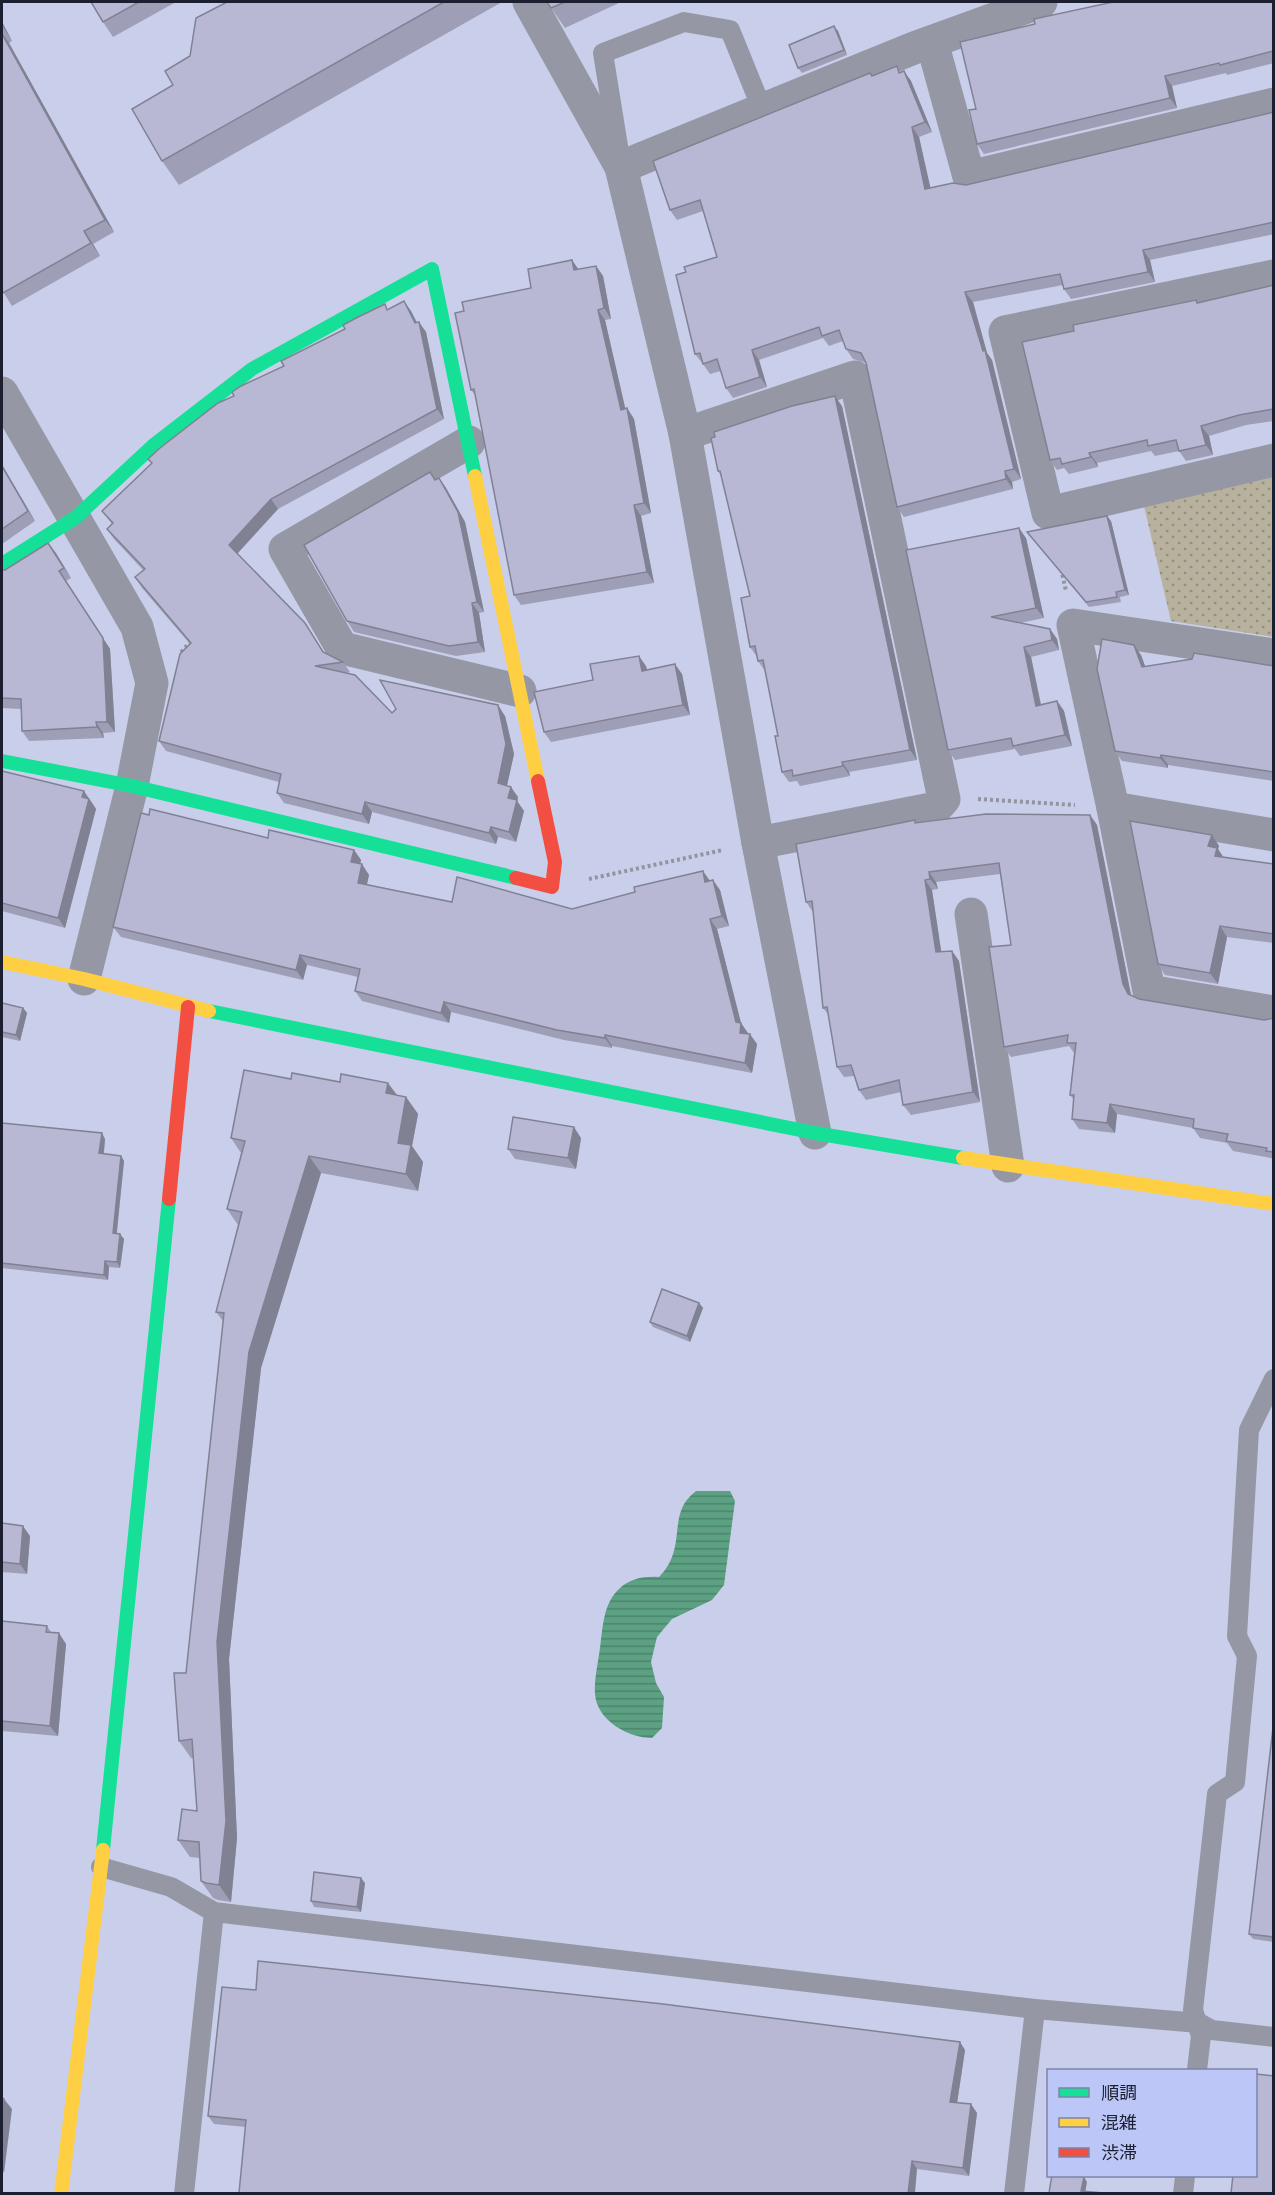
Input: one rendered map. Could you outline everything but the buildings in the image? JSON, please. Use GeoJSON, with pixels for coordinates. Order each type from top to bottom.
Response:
{"type":"FeatureCollection","features":[{"type":"Feature","properties":{"kind":"street"},"geometry":{"type":"LineString","coordinates":[[529,2],[621,167],[685,434],[758,843],[815,1132]]}},
{"type":"Feature","properties":{"kind":"street"},"geometry":{"type":"LineString","coordinates":[[621,167],[932,42],[1041,2]]}},
{"type":"Feature","properties":{"kind":"street"},"geometry":{"type":"LineString","coordinates":[[932,42],[969,177],[1274,104]]}},
{"type":"Feature","properties":{"kind":"street"},"geometry":{"type":"LineString","coordinates":[[2,564],[75,518],[155,444],[252,369],[432,269],[555,862],[552,887],[132,786],[2,761]]}},
{"type":"Feature","properties":{"kind":"street"},"geometry":{"type":"LineString","coordinates":[[1274,276],[1005,332],[1048,513],[1274,460]]}},
{"type":"Feature","properties":{"kind":"street"},"geometry":{"type":"LineString","coordinates":[[685,434],[855,377],[944,799],[936,808],[758,843]]}},
{"type":"Feature","properties":{"kind":"street"},"geometry":{"type":"LineString","coordinates":[[2,393],[137,627],[152,683],[132,786],[84,979]]}},
{"type":"Feature","properties":{"kind":"street"},"geometry":{"type":"LineString","coordinates":[[469,442],[285,549],[342,648],[520,691]]}},
{"type":"Feature","properties":{"kind":"street"},"geometry":{"type":"LineString","coordinates":[[1274,655],[1073,625],[1113,808],[1149,991],[1274,1012]]}},
{"type":"Feature","properties":{"kind":"street"},"geometry":{"type":"LineString","coordinates":[[1113,808],[1274,835]]}},
{"type":"Feature","properties":{"kind":"street"},"geometry":{"type":"LineString","coordinates":[[971,914],[1008,1166]]}},
{"type":"Feature","properties":{"kind":"street"},"geometry":{"type":"LineString","coordinates":[[2,962],[84,979],[188,1007],[815,1132],[1008,1166],[1140,1183],[1274,1204]]}},
{"type":"Feature","properties":{"kind":"street"},"geometry":{"type":"LineString","coordinates":[[61,2193],[101,1867],[188,1007]]}},
{"type":"Feature","properties":{"kind":"lane"},"geometry":{"type":"LineString","coordinates":[[621,167],[603,53],[684,22],[730,30],[762,109]]}},
{"type":"Feature","properties":{"kind":"lane"},"geometry":{"type":"LineString","coordinates":[[1197,2069],[1201,2036],[1199,2023],[1193,2010],[1217,1794],[1235,1782],[1247,1656],[1237,1636],[1249,1430],[1274,1379]]}},
{"type":"Feature","properties":{"kind":"lane"},"geometry":{"type":"LineString","coordinates":[[101,1867],[171,1887],[214,1912],[1035,2009],[1199,2023],[1212,2030],[1274,2037]]}},
{"type":"Feature","properties":{"kind":"lane"},"geometry":{"type":"LineString","coordinates":[[184,2193],[214,1912]]}},
{"type":"Feature","properties":{"kind":"lane"},"geometry":{"type":"LineString","coordinates":[[1014,2193],[1035,2009]]}},
{"type":"Feature","properties":{"kind":"lane"},"geometry":{"type":"LineString","coordinates":[[1183,2193],[1185,2177]]}},
{"type":"Feature","properties":{"kind":"path"},"geometry":{"type":"LineString","coordinates":[[1048,513],[1073,625]]}},
{"type":"Feature","properties":{"kind":"path"},"geometry":{"type":"LineString","coordinates":[[152,683],[199,633]]}},
{"type":"Feature","properties":{"kind":"path"},"geometry":{"type":"LineString","coordinates":[[944,799],[1113,808]]}},
{"type":"Feature","properties":{"kind":"path"},"geometry":{"type":"LineString","coordinates":[[552,887],[758,843]]}},
{"type":"Feature","properties":{"kind":"shaded area"},"geometry":{"type":"Polygon","coordinates":[[[1273,477],[1273,637],[1171,621],[1144,506],[1273,477]]]}},
{"type":"Feature","properties":{"kind":"shaded area"},"geometry":{"type":"Polygon","coordinates":[[[696,1491],[730,1491],[735,1501],[724,1585],[712,1600],[672,1619],[657,1637],[651,1662],[656,1683],[664,1697],[662,1728],[652,1738],[634,1735],[608,1720],[597,1704],[595,1683],[607,1608],[614,1594],[624,1585],[638,1578],[659,1577],[668,1566],[676,1543],[681,1510],[696,1491]]]}},
{"type":"Feature","properties":{"kind":"traffic: fast"},"geometry":{"type":"LineString","coordinates":[[2,564],[75,518],[155,444],[252,369],[432,269],[475,476]]}},
{"type":"Feature","properties":{"kind":"traffic: fast"},"geometry":{"type":"LineString","coordinates":[[2,761],[132,786],[516,878]]}},
{"type":"Feature","properties":{"kind":"traffic: fast"},"geometry":{"type":"LineString","coordinates":[[209,1011],[815,1133],[963,1158]]}},
{"type":"Feature","properties":{"kind":"traffic: fast"},"geometry":{"type":"LineString","coordinates":[[103,1850],[169,1199]]}},
{"type":"Feature","properties":{"kind":"traffic: slow"},"geometry":{"type":"LineString","coordinates":[[475,476],[538,781]]}},
{"type":"Feature","properties":{"kind":"traffic: slow"},"geometry":{"type":"LineString","coordinates":[[2,962],[84,979],[209,1011]]}},
{"type":"Feature","properties":{"kind":"traffic: slow"},"geometry":{"type":"LineString","coordinates":[[963,1158],[1274,1204]]}},
{"type":"Feature","properties":{"kind":"traffic: slow"},"geometry":{"type":"LineString","coordinates":[[61,2194],[103,1850]]}},
{"type":"Feature","properties":{"kind":"traffic: jam"},"geometry":{"type":"LineString","coordinates":[[516,878],[552,887],[555,862],[538,781]]}},
{"type":"Feature","properties":{"kind":"traffic: jam"},"geometry":{"type":"LineString","coordinates":[[169,1199],[188,1007]]}}]}
